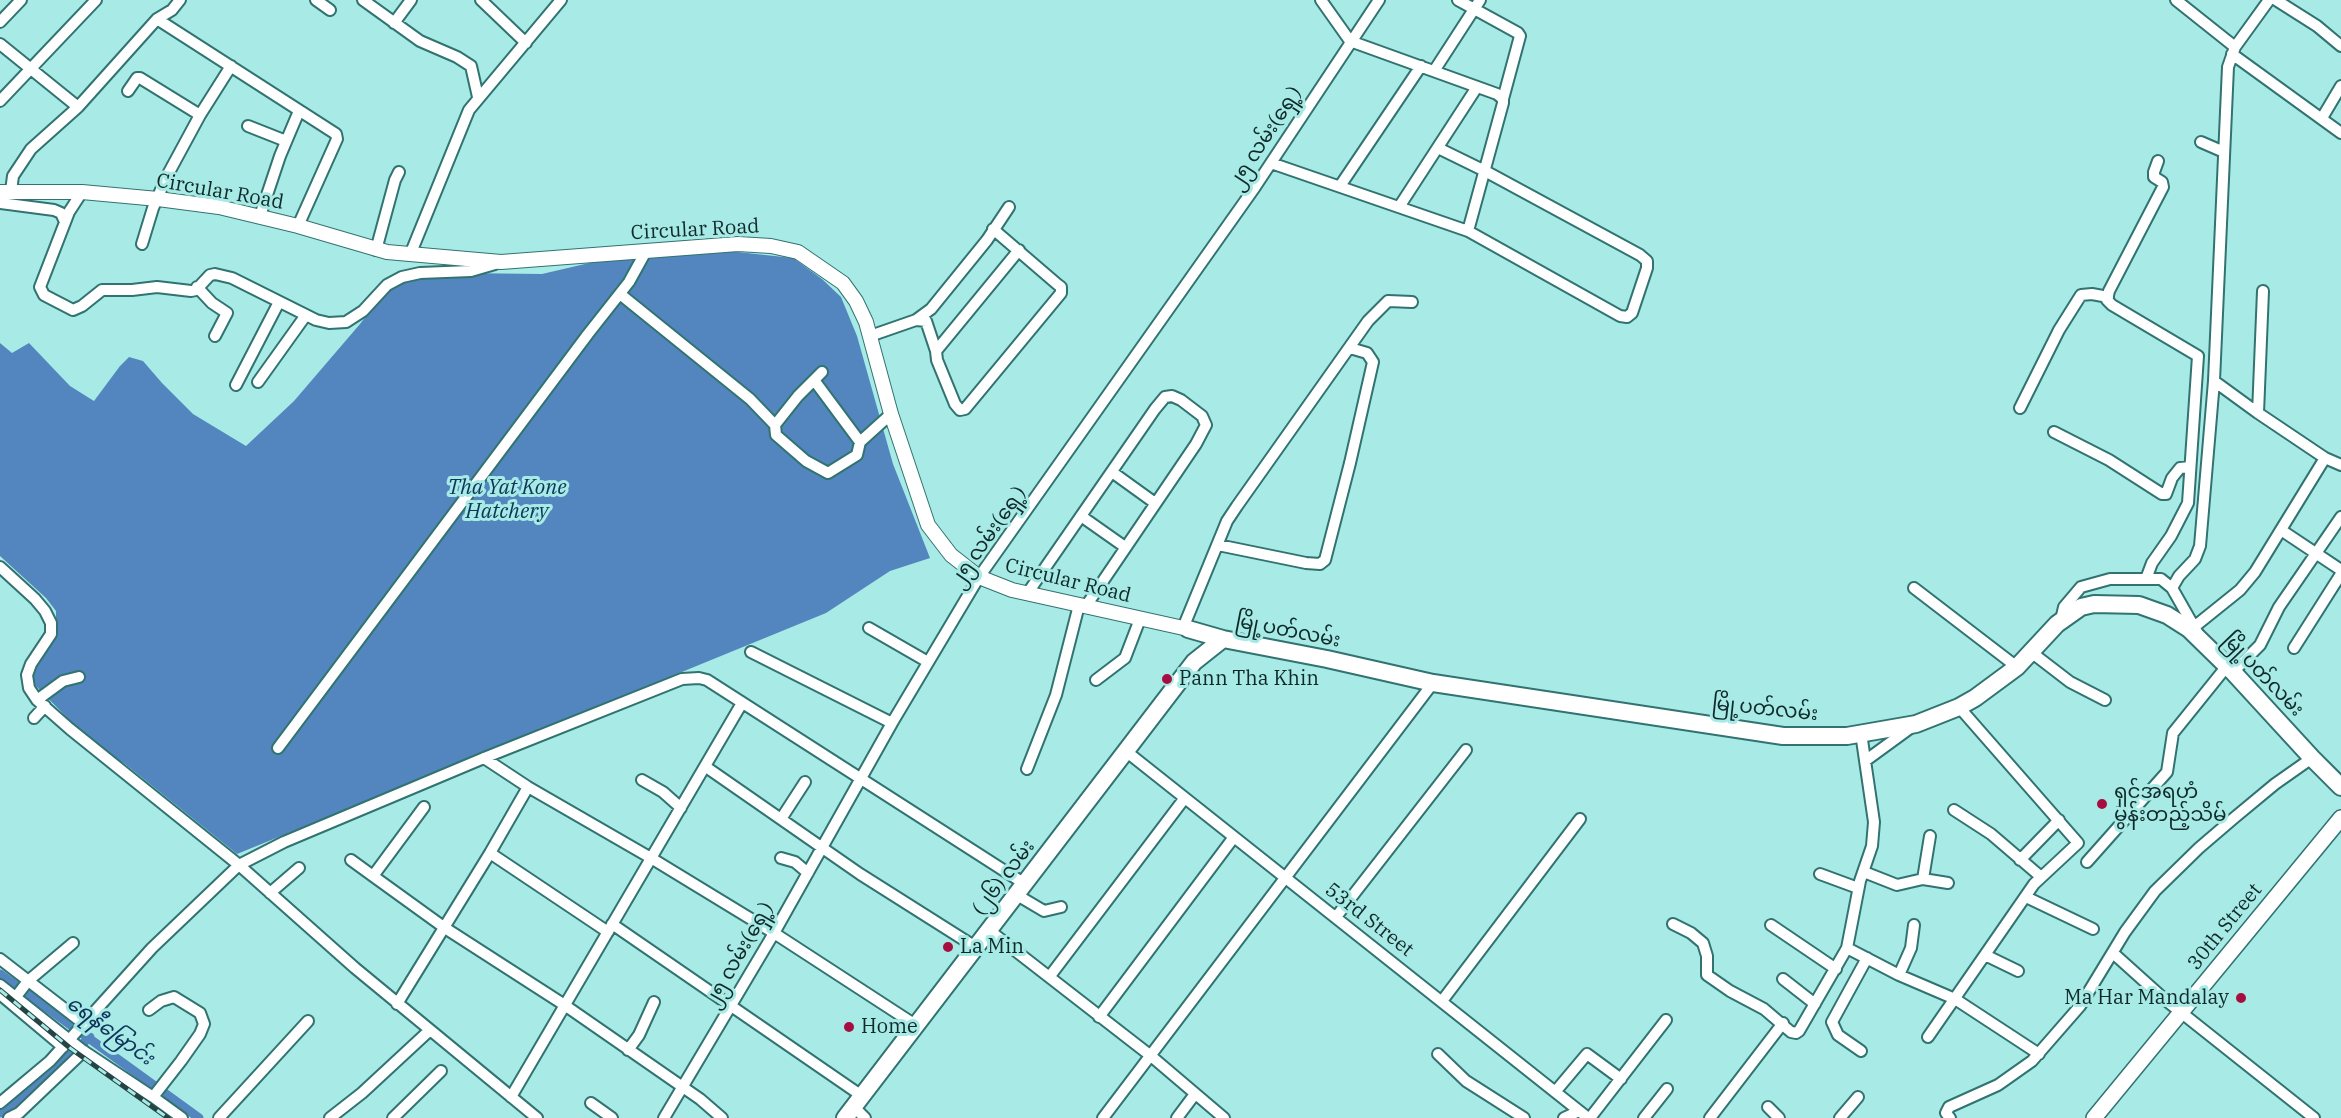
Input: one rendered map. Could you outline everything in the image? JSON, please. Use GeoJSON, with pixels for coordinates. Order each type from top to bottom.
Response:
{"type":"FeatureCollection","features":[{"type":"Feature","properties":{"kind":"main road","name":"မြို့ပတ်လမ်း"},"geometry":{"type":"LineString","coordinates":[[1186,629],[1223,639],[1338,661],[1433,683],[1783,736],[1847,736],[1916,724],[1959,707],[1999,682],[2017,667],[2061,620],[2081,607],[2094,604],[2139,605],[2168,615],[2189,629],[2230,669],[2312,758],[2340,782]]}},
{"type":"Feature","properties":{"kind":"main road"},"geometry":{"type":"LineString","coordinates":[[1186,629],[1195,646],[1194,662]]}},
{"type":"Feature","properties":{"kind":"main road","name":"(၂၆) လမ်း"},"geometry":{"type":"LineString","coordinates":[[857,1110],[917,1026],[1194,662],[1223,639]]}},
{"type":"Feature","properties":{"kind":"main road","name":"30th Street"},"geometry":{"type":"LineString","coordinates":[[2094,1118],[2341,818]]}},
{"type":"Feature","properties":{"kind":"street"},"geometry":{"type":"LineString","coordinates":[[0,22],[21,0]]}},
{"type":"Feature","properties":{"kind":"street"},"geometry":{"type":"LineString","coordinates":[[0,101],[96,0]]}},
{"type":"Feature","properties":{"kind":"street"},"geometry":{"type":"LineString","coordinates":[[5,192],[23,159],[78,107],[157,19],[172,10],[180,0]]}},
{"type":"Feature","properties":{"kind":"street"},"geometry":{"type":"LineString","coordinates":[[316,0],[330,10]]}},
{"type":"Feature","properties":{"kind":"street"},"geometry":{"type":"LineString","coordinates":[[363,0],[420,40],[471,66],[478,97]]}},
{"type":"Feature","properties":{"kind":"street"},"geometry":{"type":"LineString","coordinates":[[394,23],[411,0]]}},
{"type":"Feature","properties":{"kind":"street"},"geometry":{"type":"LineString","coordinates":[[481,0],[526,43]]}},
{"type":"Feature","properties":{"kind":"street"},"geometry":{"type":"LineString","coordinates":[[410,255],[469,110],[561,0]]}},
{"type":"Feature","properties":{"kind":"street"},"geometry":{"type":"LineString","coordinates":[[1321,0],[1350,41],[1497,94],[1503,99]]}},
{"type":"Feature","properties":{"kind":"street","name":"၂၅ လမ်း(ရှေ့)"},"geometry":{"type":"LineString","coordinates":[[664,1118],[863,779],[892,723],[979,578],[1175,302],[1379,0]]}},
{"type":"Feature","properties":{"kind":"street"},"geometry":{"type":"LineString","coordinates":[[1458,0],[1477,4],[1520,36],[1468,231]]}},
{"type":"Feature","properties":{"kind":"street"},"geometry":{"type":"LineString","coordinates":[[2176,0],[2233,50],[2341,133]]}},
{"type":"Feature","properties":{"kind":"street"},"geometry":{"type":"LineString","coordinates":[[2172,588],[2179,576],[2195,559],[2200,546],[2214,381],[2228,67],[2233,50],[2270,0]]}},
{"type":"Feature","properties":{"kind":"street"},"geometry":{"type":"LineString","coordinates":[[2276,0],[2317,26],[2341,46]]}},
{"type":"Feature","properties":{"kind":"street"},"geometry":{"type":"LineString","coordinates":[[1434,71],[1477,4]]}},
{"type":"Feature","properties":{"kind":"street"},"geometry":{"type":"LineString","coordinates":[[157,19],[334,132],[338,139],[298,226]]}},
{"type":"Feature","properties":{"kind":"street"},"geometry":{"type":"LineString","coordinates":[[0,44],[78,107]]}},
{"type":"Feature","properties":{"kind":"street"},"geometry":{"type":"LineString","coordinates":[[142,244],[166,176],[231,66]]}},
{"type":"Feature","properties":{"kind":"street"},"geometry":{"type":"LineString","coordinates":[[1340,186],[1421,66]]}},
{"type":"Feature","properties":{"kind":"street"},"geometry":{"type":"LineString","coordinates":[[128,91],[140,78],[200,115]]}},
{"type":"Feature","properties":{"kind":"street"},"geometry":{"type":"LineString","coordinates":[[2322,118],[2341,86]]}},
{"type":"Feature","properties":{"kind":"street"},"geometry":{"type":"LineString","coordinates":[[1399,207],[1477,87]]}},
{"type":"Feature","properties":{"kind":"street"},"geometry":{"type":"LineString","coordinates":[[260,216],[299,111]]}},
{"type":"Feature","properties":{"kind":"street"},"geometry":{"type":"LineString","coordinates":[[248,126],[286,141]]}},
{"type":"Feature","properties":{"kind":"street"},"geometry":{"type":"LineString","coordinates":[[2201,142],[2224,152]]}},
{"type":"Feature","properties":{"kind":"street"},"geometry":{"type":"LineString","coordinates":[[1271,162],[1468,231],[1620,316],[1627,317],[1632,313],[1647,261],[1641,255],[1438,148]]}},
{"type":"Feature","properties":{"kind":"street"},"geometry":{"type":"LineString","coordinates":[[2146,579],[2152,563],[2171,536],[2188,503],[2198,356],[2107,300],[2109,291],[2163,187],[2162,183],[2154,177],[2158,161]]}},
{"type":"Feature","properties":{"kind":"street"},"geometry":{"type":"LineString","coordinates":[[376,250],[399,172]]}},
{"type":"Feature","properties":{"kind":"street","name":"Circular Road"},"geometry":{"type":"LineString","coordinates":[[5,192],[82,192],[219,207],[298,226],[376,250],[501,262],[645,253],[738,244],[771,246],[798,252],[843,283],[856,301],[870,336],[891,414],[928,525],[951,555],[979,578],[1012,590],[1186,629]]}},
{"type":"Feature","properties":{"kind":"street"},"geometry":{"type":"LineString","coordinates":[[82,192],[69,212],[40,287],[44,295],[67,309],[77,309],[102,290],[157,287],[196,290],[210,275],[215,274],[232,278],[306,315],[329,323],[346,322],[363,311],[387,285],[402,277],[420,273],[471,271],[501,262]]}},
{"type":"Feature","properties":{"kind":"street"},"geometry":{"type":"LineString","coordinates":[[0,203],[54,210],[61,213],[65,222]]}},
{"type":"Feature","properties":{"kind":"street"},"geometry":{"type":"LineString","coordinates":[[870,336],[916,320],[931,309],[1010,207]]}},
{"type":"Feature","properties":{"kind":"street"},"geometry":{"type":"LineString","coordinates":[[916,320],[926,321],[937,360],[956,404],[960,410],[965,409],[1061,293],[1061,287],[993,229]]}},
{"type":"Feature","properties":{"kind":"street"},"geometry":{"type":"LineString","coordinates":[[936,351],[1019,250]]}},
{"type":"Feature","properties":{"kind":"street"},"geometry":{"type":"LineString","coordinates":[[278,748],[620,294],[638,268],[645,253]]}},
{"type":"Feature","properties":{"kind":"street"},"geometry":{"type":"LineString","coordinates":[[197,287],[212,303],[227,313],[214,336]]}},
{"type":"Feature","properties":{"kind":"street"},"geometry":{"type":"LineString","coordinates":[[2258,413],[2263,291]]}},
{"type":"Feature","properties":{"kind":"street"},"geometry":{"type":"LineString","coordinates":[[620,294],[750,399],[775,425],[777,435],[806,461],[828,473],[857,455],[860,442],[891,414]]}},
{"type":"Feature","properties":{"kind":"street"},"geometry":{"type":"LineString","coordinates":[[2020,408],[2059,330],[2081,295],[2092,294],[2108,297]]}},
{"type":"Feature","properties":{"kind":"street"},"geometry":{"type":"LineString","coordinates":[[1186,629],[1227,521],[1237,506],[1368,321],[1388,301],[1412,302]]}},
{"type":"Feature","properties":{"kind":"street"},"geometry":{"type":"LineString","coordinates":[[236,385],[279,302]]}},
{"type":"Feature","properties":{"kind":"street"},"geometry":{"type":"LineString","coordinates":[[258,382],[306,315]]}},
{"type":"Feature","properties":{"kind":"street"},"geometry":{"type":"LineString","coordinates":[[1218,545],[1306,563],[1323,563],[1350,463],[1373,362],[1367,353],[1350,348]]}},
{"type":"Feature","properties":{"kind":"street"},"geometry":{"type":"LineString","coordinates":[[775,425],[798,396],[822,372]]}},
{"type":"Feature","properties":{"kind":"street"},"geometry":{"type":"LineString","coordinates":[[814,380],[860,442]]}},
{"type":"Feature","properties":{"kind":"street"},"geometry":{"type":"LineString","coordinates":[[2214,381],[2325,458],[2341,465]]}},
{"type":"Feature","properties":{"kind":"street"},"geometry":{"type":"LineString","coordinates":[[1027,770],[1056,695],[1082,605],[1097,588],[1197,444],[1206,425],[1202,416],[1181,400],[1172,396],[1165,397],[1028,594]]}},
{"type":"Feature","properties":{"kind":"street"},"geometry":{"type":"LineString","coordinates":[[2054,432],[2109,460],[2162,494],[2166,494],[2172,478],[2180,468],[2190,467]]}},
{"type":"Feature","properties":{"kind":"street"},"geometry":{"type":"LineString","coordinates":[[2194,627],[2240,590],[2256,572],[2325,458]]}},
{"type":"Feature","properties":{"kind":"street"},"geometry":{"type":"LineString","coordinates":[[1112,472],[1155,503]]}},
{"type":"Feature","properties":{"kind":"street"},"geometry":{"type":"LineString","coordinates":[[1081,516],[1125,547]]}},
{"type":"Feature","properties":{"kind":"street"},"geometry":{"type":"LineString","coordinates":[[2087,862],[2167,772],[2173,733],[2230,669],[2260,645],[2279,607],[2341,517]]}},
{"type":"Feature","properties":{"kind":"street"},"geometry":{"type":"LineString","coordinates":[[2281,530],[2317,553],[2341,572],[2294,648]]}},
{"type":"Feature","properties":{"kind":"street"},"geometry":{"type":"LineString","coordinates":[[0,567],[35,599],[51,623],[51,634],[31,664],[27,675],[29,688],[41,703],[239,865],[397,1004],[537,1118]]}},
{"type":"Feature","properties":{"kind":"street"},"geometry":{"type":"LineString","coordinates":[[2061,620],[2064,607],[2081,587],[2110,579],[2161,579],[2172,588],[2202,642]]}},
{"type":"Feature","properties":{"kind":"street"},"geometry":{"type":"LineString","coordinates":[[1914,588],[2017,667]]}},
{"type":"Feature","properties":{"kind":"street"},"geometry":{"type":"LineString","coordinates":[[1096,680],[1125,658],[1140,619]]}},
{"type":"Feature","properties":{"kind":"street"},"geometry":{"type":"LineString","coordinates":[[869,628],[928,662]]}},
{"type":"Feature","properties":{"kind":"street"},"geometry":{"type":"LineString","coordinates":[[751,652],[892,723]]}},
{"type":"Feature","properties":{"kind":"street"},"geometry":{"type":"LineString","coordinates":[[2031,652],[2070,682],[2106,700]]}},
{"type":"Feature","properties":{"kind":"street"},"geometry":{"type":"LineString","coordinates":[[34,718],[41,703],[63,681],[78,677]]}},
{"type":"Feature","properties":{"kind":"street"},"geometry":{"type":"LineString","coordinates":[[9,1118],[19,1113],[74,1045],[83,1025],[152,948],[239,865],[284,842],[484,758],[682,679],[702,678],[863,779],[1021,890],[1044,911],[1061,907]]}},
{"type":"Feature","properties":{"kind":"street"},"geometry":{"type":"LineString","coordinates":[[1103,1118],[1433,683]]}},
{"type":"Feature","properties":{"kind":"street"},"geometry":{"type":"LineString","coordinates":[[511,1097],[563,1004],[742,703]]}},
{"type":"Feature","properties":{"kind":"street"},"geometry":{"type":"LineString","coordinates":[[1928,1037],[2040,876],[2078,843],[1959,707]]}},
{"type":"Feature","properties":{"kind":"street"},"geometry":{"type":"LineString","coordinates":[[1865,761],[1916,724]]}},
{"type":"Feature","properties":{"kind":"street"},"geometry":{"type":"LineString","coordinates":[[1673,924],[1692,933],[1703,943],[1707,956],[1707,975],[1764,1009],[1796,1033],[1847,948],[1858,888],[1872,846],[1874,822],[1861,733]]}},
{"type":"Feature","properties":{"kind":"street"},"geometry":{"type":"LineString","coordinates":[[1336,917],[1466,750]]}},
{"type":"Feature","properties":{"kind":"street","name":"53rd Street"},"geometry":{"type":"LineString","coordinates":[[1127,752],[1586,1116]]}},
{"type":"Feature","properties":{"kind":"street"},"geometry":{"type":"LineString","coordinates":[[484,758],[528,788],[651,858],[774,933],[917,1026]]}},
{"type":"Feature","properties":{"kind":"street"},"geometry":{"type":"LineString","coordinates":[[1950,1118],[1947,1113],[1949,1107],[1998,1085],[2027,1066],[2040,1054],[2080,1006],[2125,932],[2155,891],[2192,855],[2275,784],[2312,758]]}},
{"type":"Feature","properties":{"kind":"street"},"geometry":{"type":"LineString","coordinates":[[706,767],[822,848],[977,948]]}},
{"type":"Feature","properties":{"kind":"street"},"geometry":{"type":"LineString","coordinates":[[642,780],[663,792],[681,808]]}},
{"type":"Feature","properties":{"kind":"street"},"geometry":{"type":"LineString","coordinates":[[781,819],[805,782]]}},
{"type":"Feature","properties":{"kind":"street"},"geometry":{"type":"LineString","coordinates":[[397,1004],[528,788]]}},
{"type":"Feature","properties":{"kind":"street"},"geometry":{"type":"LineString","coordinates":[[1050,976],[1184,799]]}},
{"type":"Feature","properties":{"kind":"street"},"geometry":{"type":"LineString","coordinates":[[373,876],[424,807]]}},
{"type":"Feature","properties":{"kind":"street"},"geometry":{"type":"LineString","coordinates":[[1954,810],[1991,834],[2040,876]]}},
{"type":"Feature","properties":{"kind":"street"},"geometry":{"type":"LineString","coordinates":[[1442,1001],[1580,819]]}},
{"type":"Feature","properties":{"kind":"street"},"geometry":{"type":"LineString","coordinates":[[2020,860],[2059,820]]}},
{"type":"Feature","properties":{"kind":"street"},"geometry":{"type":"LineString","coordinates":[[1923,879],[1930,836]]}},
{"type":"Feature","properties":{"kind":"street"},"geometry":{"type":"LineString","coordinates":[[1099,1017],[1234,837]]}},
{"type":"Feature","properties":{"kind":"street"},"geometry":{"type":"LineString","coordinates":[[490,853],[730,1007],[857,1110]]}},
{"type":"Feature","properties":{"kind":"street"},"geometry":{"type":"LineString","coordinates":[[781,858],[795,862],[808,873]]}},
{"type":"Feature","properties":{"kind":"street"},"geometry":{"type":"LineString","coordinates":[[351,860],[445,928],[563,1004],[722,1118]]}},
{"type":"Feature","properties":{"kind":"street"},"geometry":{"type":"LineString","coordinates":[[270,893],[299,868]]}},
{"type":"Feature","properties":{"kind":"street"},"geometry":{"type":"LineString","coordinates":[[1864,872],[1897,885],[1923,879],[1948,883]]}},
{"type":"Feature","properties":{"kind":"street"},"geometry":{"type":"LineString","coordinates":[[1820,874],[1858,888]]}},
{"type":"Feature","properties":{"kind":"street"},"geometry":{"type":"LineString","coordinates":[[2026,897],[2093,928]]}},
{"type":"Feature","properties":{"kind":"street"},"geometry":{"type":"LineString","coordinates":[[1899,975],[1911,948],[1914,925]]}},
{"type":"Feature","properties":{"kind":"street"},"geometry":{"type":"LineString","coordinates":[[1771,926],[1836,969]]}},
{"type":"Feature","properties":{"kind":"street"},"geometry":{"type":"LineString","coordinates":[[990,931],[1151,1056],[1224,1118]]}},
{"type":"Feature","properties":{"kind":"street"},"geometry":{"type":"LineString","coordinates":[[21,990],[73,943]]}},
{"type":"Feature","properties":{"kind":"street"},"geometry":{"type":"LineString","coordinates":[[1847,948],[1899,975],[1955,999],[2040,1054]]}},
{"type":"Feature","properties":{"kind":"street"},"geometry":{"type":"LineString","coordinates":[[2113,953],[2182,1013],[2314,1118]]}},
{"type":"Feature","properties":{"kind":"street"},"geometry":{"type":"LineString","coordinates":[[1985,955],[2018,971]]}},
{"type":"Feature","properties":{"kind":"street"},"geometry":{"type":"LineString","coordinates":[[1861,1051],[1838,1035],[1832,1022],[1867,958]]}},
{"type":"Feature","properties":{"kind":"street"},"geometry":{"type":"LineString","coordinates":[[0,959],[21,990],[74,1045]]}},
{"type":"Feature","properties":{"kind":"street"},"geometry":{"type":"LineString","coordinates":[[1783,979],[1815,1004]]}},
{"type":"Feature","properties":{"kind":"street"},"geometry":{"type":"LineString","coordinates":[[0,985],[21,990],[83,1025]]}},
{"type":"Feature","properties":{"kind":"street"},"geometry":{"type":"LineString","coordinates":[[0,994],[182,1118]]}},
{"type":"Feature","properties":{"kind":"street"},"geometry":{"type":"LineString","coordinates":[[149,1010],[161,1001],[174,997],[202,1016],[204,1024],[200,1034],[153,1097]]}},
{"type":"Feature","properties":{"kind":"street"},"geometry":{"type":"LineString","coordinates":[[628,1050],[639,1035],[654,1002]]}},
{"type":"Feature","properties":{"kind":"street"},"geometry":{"type":"LineString","coordinates":[[1564,1118],[1586,1116],[1621,1079],[1666,1020]]}},
{"type":"Feature","properties":{"kind":"street"},"geometry":{"type":"LineString","coordinates":[[221,1116],[308,1021]]}},
{"type":"Feature","properties":{"kind":"street"},"geometry":{"type":"LineString","coordinates":[[1710,1118],[1782,1023]]}},
{"type":"Feature","properties":{"kind":"street"},"geometry":{"type":"LineString","coordinates":[[330,1118],[362,1093],[430,1030]]}},
{"type":"Feature","properties":{"kind":"street"},"geometry":{"type":"LineString","coordinates":[[0,1103],[74,1045]]}},
{"type":"Feature","properties":{"kind":"street"},"geometry":{"type":"LineString","coordinates":[[1438,1054],[1466,1082],[1524,1118]]}},
{"type":"Feature","properties":{"kind":"street"},"geometry":{"type":"LineString","coordinates":[[1556,1092],[1587,1054],[1621,1079]]}},
{"type":"Feature","properties":{"kind":"street"},"geometry":{"type":"LineString","coordinates":[[393,1118],[441,1071]]}},
{"type":"Feature","properties":{"kind":"street"},"geometry":{"type":"LineString","coordinates":[[1644,1118],[1667,1089]]}},
{"type":"Feature","properties":{"kind":"street"},"geometry":{"type":"LineString","coordinates":[[1178,1118],[1195,1094]]}},
{"type":"Feature","properties":{"kind":"street"},"geometry":{"type":"LineString","coordinates":[[1840,1118],[1858,1097]]}},
{"type":"Feature","properties":{"kind":"street"},"geometry":{"type":"LineString","coordinates":[[591,1103],[612,1118]]}},
{"type":"Feature","properties":{"kind":"street"},"geometry":{"type":"LineString","coordinates":[[1768,1107],[1779,1118]]}},
{"type":"Feature","properties":{"kind":"water","name":"Tha Yat Kone Hatchery"},"geometry":{"type":"Polygon","coordinates":[[[728,251],[793,258],[822,279],[841,297],[857,336],[893,464],[930,558],[890,571],[826,613],[237,854],[125,764],[92,743],[35,685],[31,671],[56,626],[56,611],[46,598],[0,556],[0,343],[12,353],[29,343],[70,386],[94,401],[129,357],[143,361],[193,414],[246,446],[294,401],[390,285],[414,279],[461,273],[542,274],[615,257],[728,251]]]}},
{"type":"Feature","properties":{"kind":"waterway","name":"ရေနီမြောင်း"},"geometry":{"type":"LineString","coordinates":[[0,974],[199,1118]]}},
{"type":"Feature","properties":{"kind":"waterway"},"geometry":{"type":"LineString","coordinates":[[0,1113],[20,1099],[90,1037]]}},
{"type":"Feature","properties":{"kind":"railway"},"geometry":{"type":"LineString","coordinates":[[0,990],[70,1048],[168,1118]]}},
{"type":"Feature","properties":{"kind":"place","name":"Pann Tha Khin"},"geometry":{"type":"Point","coordinates":[1167,679]}},
{"type":"Feature","properties":{"kind":"place","name":"ရှင်အရဟံ မွန်းတည့်သိမ်"},"geometry":{"type":"Point","coordinates":[2102,804]}},
{"type":"Feature","properties":{"kind":"place","name":"La Min"},"geometry":{"type":"Point","coordinates":[948,947]}},
{"type":"Feature","properties":{"kind":"place","name":"Ma Har Mandalay"},"geometry":{"type":"Point","coordinates":[2241,998]}},
{"type":"Feature","properties":{"kind":"place","name":"Home"},"geometry":{"type":"Point","coordinates":[849,1027]}}]}
